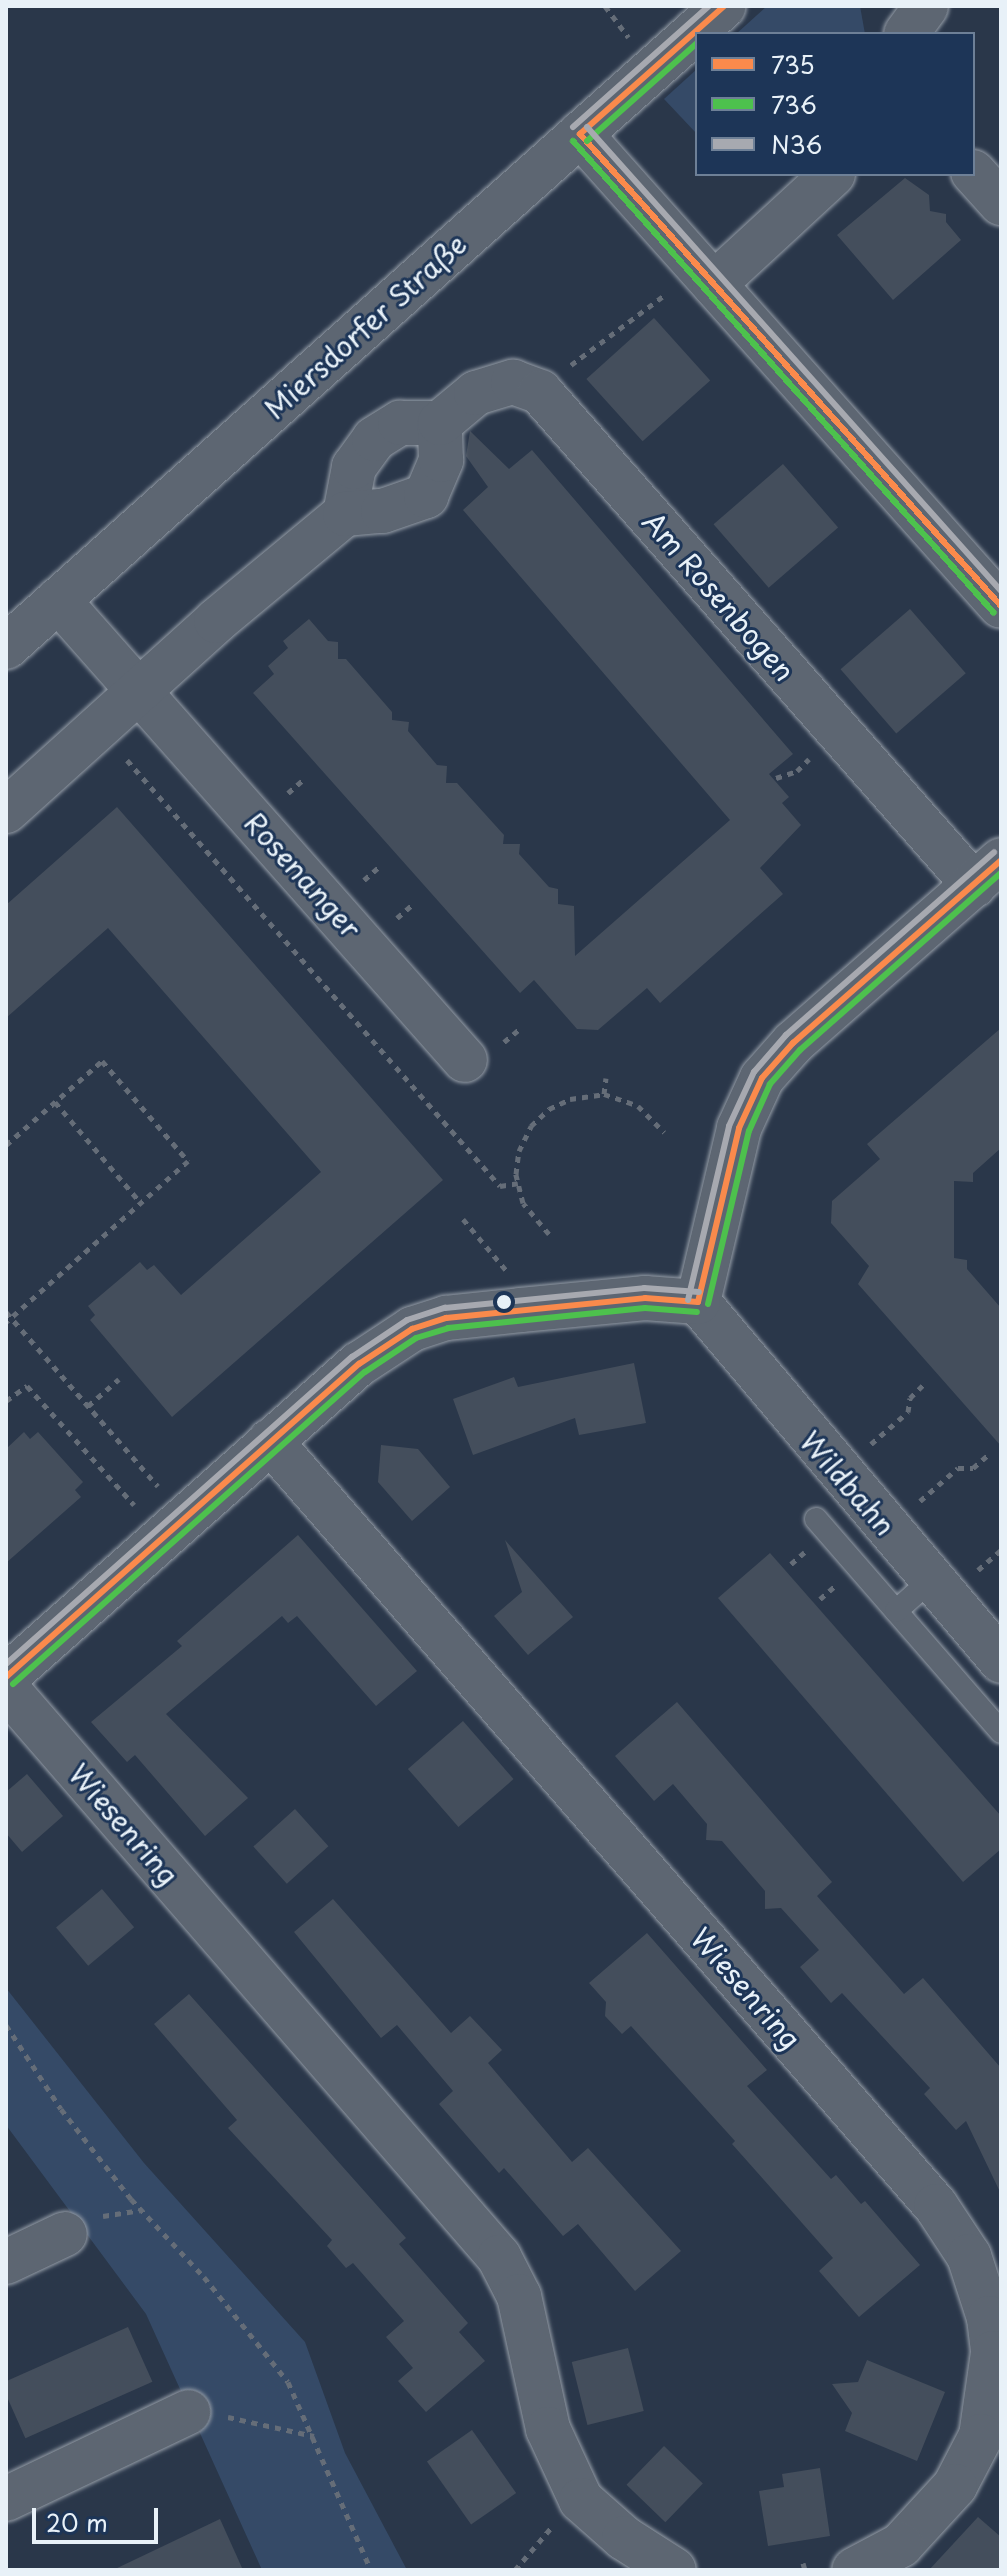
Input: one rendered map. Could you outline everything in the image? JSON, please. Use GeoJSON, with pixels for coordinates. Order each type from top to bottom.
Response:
{"type":"FeatureCollection","features":[{"type":"Feature","properties":{"kind":"street","name":"Miersdorfer Straße"},"geometry":{"type":"LineString","coordinates":[[6,647],[724,6]]}},
{"type":"Feature","properties":{"kind":"street"},"geometry":{"type":"LineString","coordinates":[[907,32],[926,6]]}},
{"type":"Feature","properties":{"kind":"street"},"geometry":{"type":"LineString","coordinates":[[580,134],[697,284],[1001,606]]}},
{"type":"Feature","properties":{"kind":"street"},"geometry":{"type":"LineString","coordinates":[[975,174],[1001,203]]}},
{"type":"Feature","properties":{"kind":"street"},"geometry":{"type":"LineString","coordinates":[[697,284],[831,176]]}},
{"type":"Feature","properties":{"kind":"street"},"geometry":{"type":"LineString","coordinates":[[345,514],[354,467],[374,439],[400,423],[440,423],[476,393],[513,382],[540,392]]}},
{"type":"Feature","properties":{"kind":"street","name":"Am Rosenbogen"},"geometry":{"type":"LineString","coordinates":[[540,392],[987,872]]}},
{"type":"Feature","properties":{"kind":"street"},"geometry":{"type":"LineString","coordinates":[[6,811],[345,514],[383,511],[426,496],[441,460],[440,423]]}},
{"type":"Feature","properties":{"kind":"street","name":"Rosenanger"},"geometry":{"type":"LineString","coordinates":[[58,600],[465,1060]]}},
{"type":"Feature","properties":{"kind":"street"},"geometry":{"type":"LineString","coordinates":[[6,1677],[379,1347],[412,1329],[446,1318],[645,1298],[698,1302],[739,1128],[762,1078],[793,1043],[987,872]]}},
{"type":"Feature","properties":{"kind":"street","name":"Wildbahn"},"geometry":{"type":"LineString","coordinates":[[698,1302],[1001,1661]]}},
{"type":"Feature","properties":{"kind":"street","name":"Wiesenring"},"geometry":{"type":"LineString","coordinates":[[270,1441],[907,2172],[969,2256],[989,2318],[993,2353],[981,2436],[955,2486],[901,2545],[854,2570]]}},
{"type":"Feature","properties":{"kind":"street","name":"Wiesenring"},"geometry":{"type":"LineString","coordinates":[[6,1688],[499,2257],[519,2296],[548,2429],[581,2500],[624,2538],[674,2570]]}},
{"type":"Feature","properties":{"kind":"street"},"geometry":{"type":"LineString","coordinates":[[6,2262],[65,2234]]}},
{"type":"Feature","properties":{"kind":"street"},"geometry":{"type":"LineString","coordinates":[[6,2499],[188,2412]]}},
{"type":"Feature","properties":{"kind":"lane"},"geometry":{"type":"LineString","coordinates":[[816,1519],[1001,1732]]}},
{"type":"Feature","properties":{"kind":"lane"},"geometry":{"type":"LineString","coordinates":[[896,1611],[931,1580]]}},
{"type":"Feature","properties":{"kind":"path"},"geometry":{"type":"LineString","coordinates":[[540,392],[697,284]]}},
{"type":"Feature","properties":{"kind":"path"},"geometry":{"type":"LineString","coordinates":[[99,730],[500,1186],[518,1183]]}},
{"type":"Feature","properties":{"kind":"path"},"geometry":{"type":"LineString","coordinates":[[6,1145],[102,1061],[188,1161],[8,1320]]}},
{"type":"Feature","properties":{"kind":"path"},"geometry":{"type":"LineString","coordinates":[[604,1094],[606,1078]]}},
{"type":"Feature","properties":{"kind":"path"},"geometry":{"type":"LineString","coordinates":[[549,1234],[523,1203],[518,1183],[519,1151],[531,1126],[570,1099],[604,1094],[638,1106],[664,1132]]}},
{"type":"Feature","properties":{"kind":"path"},"geometry":{"type":"LineString","coordinates":[[55,1102],[141,1203]]}},
{"type":"Feature","properties":{"kind":"path"},"geometry":{"type":"LineString","coordinates":[[463,1219],[510,1274]]}},
{"type":"Feature","properties":{"kind":"path"},"geometry":{"type":"LineString","coordinates":[[6,1312],[8,1320],[185,1517]]}},
{"type":"Feature","properties":{"kind":"path"},"geometry":{"type":"LineString","coordinates":[[88,1406],[119,1379]]}},
{"type":"Feature","properties":{"kind":"path"},"geometry":{"type":"LineString","coordinates":[[870,1445],[908,1412],[910,1398],[926,1382]]}},
{"type":"Feature","properties":{"kind":"path"},"geometry":{"type":"LineString","coordinates":[[6,1401],[27,1386],[134,1506]]}},
{"type":"Feature","properties":{"kind":"path"},"geometry":{"type":"LineString","coordinates":[[919,1501],[958,1468],[973,1468],[988,1455]]}},
{"type":"Feature","properties":{"kind":"path"},"geometry":{"type":"LineString","coordinates":[[978,1570],[1001,1550]]}},
{"type":"Feature","properties":{"kind":"path"},"geometry":{"type":"LineString","coordinates":[[6,2025],[61,2109],[131,2199],[204,2277],[288,2382],[371,2570]]}},
{"type":"Feature","properties":{"kind":"path"},"geometry":{"type":"LineString","coordinates":[[188,2412],[314,2436]]}},
{"type":"Feature","properties":{"kind":"path"},"geometry":{"type":"LineString","coordinates":[[515,2570],[581,2500]]}},
{"type":"Feature","properties":{"kind":"shaded area"},"geometry":{"type":"Polygon","coordinates":[[[767,6],[860,6],[865,32],[738,32],[767,6]]]}},
{"type":"Feature","properties":{"kind":"shaded area"},"geometry":{"type":"Polygon","coordinates":[[[695,71],[695,132],[664,99],[695,71]]]}},
{"type":"Feature","properties":{"kind":"shaded area"},"geometry":{"type":"Polygon","coordinates":[[[6,1988],[144,2163],[305,2342],[345,2453],[407,2570],[262,2570],[146,2314],[6,2125],[6,1988]]]}},
{"type":"Feature","properties":{"kind":"building"},"geometry":{"type":"Polygon","coordinates":[[[905,178],[929,195],[930,211],[946,214],[946,222],[961,240],[893,300],[837,235],[905,178]]]}},
{"type":"Feature","properties":{"kind":"building"},"geometry":{"type":"Polygon","coordinates":[[[654,318],[710,380],[643,441],[586,379],[654,318]]]}},
{"type":"Feature","properties":{"kind":"building"},"geometry":{"type":"Polygon","coordinates":[[[470,431],[509,469],[532,450],[793,754],[769,774],[789,797],[782,803],[801,825],[760,868],[783,894],[660,1003],[647,988],[598,1030],[577,1029],[534,980],[520,993],[253,693],[274,674],[268,666],[288,648],[283,641],[309,619],[328,641],[338,642],[338,659],[346,659],[392,712],[392,720],[409,722],[408,731],[437,765],[447,766],[446,783],[457,783],[504,835],[503,844],[520,844],[519,854],[549,887],[558,889],[558,904],[574,906],[575,956],[730,820],[463,510],[488,487],[466,456],[470,431]]]}},
{"type":"Feature","properties":{"kind":"building"},"geometry":{"type":"Polygon","coordinates":[[[783,464],[838,527],[769,588],[714,524],[783,464]]]}},
{"type":"Feature","properties":{"kind":"building"},"geometry":{"type":"Polygon","coordinates":[[[910,609],[966,673],[896,734],[841,669],[910,609]]]}},
{"type":"Feature","properties":{"kind":"building"},"geometry":{"type":"Polygon","coordinates":[[[117,807],[443,1180],[172,1417],[90,1320],[95,1315],[88,1306],[140,1262],[147,1270],[154,1265],[181,1295],[321,1172],[108,928],[6,1018],[6,905],[117,807]]]}},
{"type":"Feature","properties":{"kind":"building"},"geometry":{"type":"Polygon","coordinates":[[[1001,1028],[1001,1148],[973,1173],[973,1182],[954,1181],[954,1258],[967,1260],[967,1269],[1001,1308],[1001,1446],[858,1284],[869,1266],[831,1223],[832,1201],[880,1159],[867,1144],[1001,1028]]]}},
{"type":"Feature","properties":{"kind":"building"},"geometry":{"type":"Polygon","coordinates":[[[634,1363],[646,1423],[579,1435],[575,1418],[473,1455],[453,1399],[514,1377],[518,1387],[634,1363]]]}},
{"type":"Feature","properties":{"kind":"building"},"geometry":{"type":"Polygon","coordinates":[[[24,1432],[30,1439],[38,1432],[83,1482],[75,1490],[81,1497],[6,1563],[6,1449],[24,1432]]]}},
{"type":"Feature","properties":{"kind":"building"},"geometry":{"type":"Polygon","coordinates":[[[381,1445],[418,1449],[450,1487],[412,1521],[378,1482],[381,1445]]]}},
{"type":"Feature","properties":{"kind":"building"},"geometry":{"type":"Polygon","coordinates":[[[298,1535],[417,1671],[376,1706],[297,1616],[288,1623],[282,1616],[166,1714],[248,1798],[205,1836],[135,1755],[127,1762],[91,1722],[182,1646],[177,1641],[298,1535]]]}},
{"type":"Feature","properties":{"kind":"building"},"geometry":{"type":"Polygon","coordinates":[[[505,1540],[573,1617],[528,1655],[494,1616],[522,1592],[505,1540]]]}},
{"type":"Feature","properties":{"kind":"building"},"geometry":{"type":"Polygon","coordinates":[[[770,1553],[1001,1816],[1001,1849],[963,1882],[718,1598],[770,1553]]]}},
{"type":"Feature","properties":{"kind":"building"},"geometry":{"type":"Polygon","coordinates":[[[677,1702],[832,1882],[817,1896],[904,1994],[923,1978],[1001,2068],[1001,2194],[966,2121],[956,2130],[924,2094],[930,2088],[842,1993],[831,2003],[800,1967],[819,1950],[781,1908],[765,1909],[765,1891],[722,1841],[706,1840],[707,1824],[673,1784],[654,1801],[615,1756],[677,1702]]]}},
{"type":"Feature","properties":{"kind":"building"},"geometry":{"type":"Polygon","coordinates":[[[463,1721],[514,1779],[458,1827],[408,1769],[463,1721]]]}},
{"type":"Feature","properties":{"kind":"building"},"geometry":{"type":"Polygon","coordinates":[[[27,1774],[63,1816],[22,1852],[6,1833],[6,1792],[27,1774]]]}},
{"type":"Feature","properties":{"kind":"building"},"geometry":{"type":"Polygon","coordinates":[[[295,1809],[328,1846],[287,1884],[253,1846],[295,1809]]]}},
{"type":"Feature","properties":{"kind":"building"},"geometry":{"type":"Polygon","coordinates":[[[102,1889],[134,1927],[88,1966],[56,1928],[102,1889]]]}},
{"type":"Feature","properties":{"kind":"building"},"geometry":{"type":"Polygon","coordinates":[[[333,1899],[451,2033],[470,2016],[502,2050],[488,2063],[572,2162],[588,2148],[681,2251],[635,2291],[578,2224],[563,2236],[504,2168],[499,2173],[439,2104],[453,2091],[397,2025],[381,2038],[294,1932],[333,1899]]]}},
{"type":"Feature","properties":{"kind":"building"},"geometry":{"type":"Polygon","coordinates":[[[647,1933],[767,2070],[747,2086],[831,2179],[836,2175],[861,2204],[865,2201],[920,2265],[859,2317],[819,2271],[833,2258],[732,2144],[735,2141],[631,2026],[622,2034],[605,2016],[606,2002],[589,1983],[647,1933]]]}},
{"type":"Feature","properties":{"kind":"building"},"geometry":{"type":"Polygon","coordinates":[[[189,1994],[406,2238],[399,2244],[468,2323],[459,2332],[485,2361],[426,2412],[398,2381],[413,2368],[386,2337],[404,2321],[353,2263],[346,2268],[327,2246],[332,2240],[228,2128],[237,2120],[154,2024],[189,1994]]]}},
{"type":"Feature","properties":{"kind":"building"},"geometry":{"type":"Polygon","coordinates":[[[128,2327],[152,2382],[25,2438],[6,2395],[6,2381],[128,2327]]]}},
{"type":"Feature","properties":{"kind":"building"},"geometry":{"type":"Polygon","coordinates":[[[628,2348],[644,2411],[587,2425],[572,2362],[628,2348]]]}},
{"type":"Feature","properties":{"kind":"building"},"geometry":{"type":"Polygon","coordinates":[[[867,2360],[945,2392],[917,2461],[845,2431],[852,2413],[832,2384],[858,2382],[867,2360]]]}},
{"type":"Feature","properties":{"kind":"building"},"geometry":{"type":"Polygon","coordinates":[[[472,2430],[516,2493],[471,2525],[427,2462],[472,2430]]]}},
{"type":"Feature","properties":{"kind":"building"},"geometry":{"type":"Polygon","coordinates":[[[664,2446],[703,2484],[665,2522],[626,2485],[664,2446]]]}},
{"type":"Feature","properties":{"kind":"building"},"geometry":{"type":"Polygon","coordinates":[[[820,2468],[830,2536],[768,2546],[759,2491],[784,2487],[782,2474],[820,2468]]]}},
{"type":"Feature","properties":{"kind":"building"},"geometry":{"type":"Polygon","coordinates":[[[978,2517],[1001,2537],[1001,2570],[929,2570],[978,2517]]]}},
{"type":"Feature","properties":{"kind":"building"},"geometry":{"type":"Polygon","coordinates":[[[220,2519],[243,2570],[113,2570],[220,2519]]]}},
{"type":"Feature","properties":{"kind":"transit line","name":"N36"},"geometry":{"type":"LineString","coordinates":[[573,127],[709,6]]}},
{"type":"Feature","properties":{"kind":"transit line","name":"735"},"geometry":{"type":"LineString","coordinates":[[580,134],[724,6]]}},
{"type":"Feature","properties":{"kind":"transit line","name":"736"},"geometry":{"type":"LineString","coordinates":[[587,141],[695,45]]}},
{"type":"Feature","properties":{"kind":"transit line","name":"N36"},"geometry":{"type":"LineString","coordinates":[[587,127],[1001,591]]}},
{"type":"Feature","properties":{"kind":"transit line","name":"735"},"geometry":{"type":"LineString","coordinates":[[580,134],[1001,606]]}},
{"type":"Feature","properties":{"kind":"transit line","name":"736"},"geometry":{"type":"LineString","coordinates":[[573,141],[994,613]]}},
{"type":"Feature","properties":{"kind":"transit line","name":"N36"},"geometry":{"type":"LineString","coordinates":[[688,1300],[729,1126],[754,1072],[786,1035],[994,852]]}},
{"type":"Feature","properties":{"kind":"transit line","name":"735"},"geometry":{"type":"LineString","coordinates":[[698,1302],[739,1128],[762,1078],[793,1043],[1001,860]]}},
{"type":"Feature","properties":{"kind":"transit line","name":"736"},"geometry":{"type":"LineString","coordinates":[[708,1304],[749,1131],[770,1084],[800,1050],[1001,873]]}},
{"type":"Feature","properties":{"kind":"transit line","name":"N36"},"geometry":{"type":"LineString","coordinates":[[6,1664],[352,1357],[407,1320],[445,1308],[644,1288],[699,1292]]}},
{"type":"Feature","properties":{"kind":"transit line","name":"735"},"geometry":{"type":"LineString","coordinates":[[6,1677],[359,1364],[412,1329],[446,1318],[645,1298],[698,1302]]}},
{"type":"Feature","properties":{"kind":"transit line","name":"736"},"geometry":{"type":"LineString","coordinates":[[13,1684],[365,1372],[416,1338],[448,1328],[645,1308],[697,1312]]}}]}
